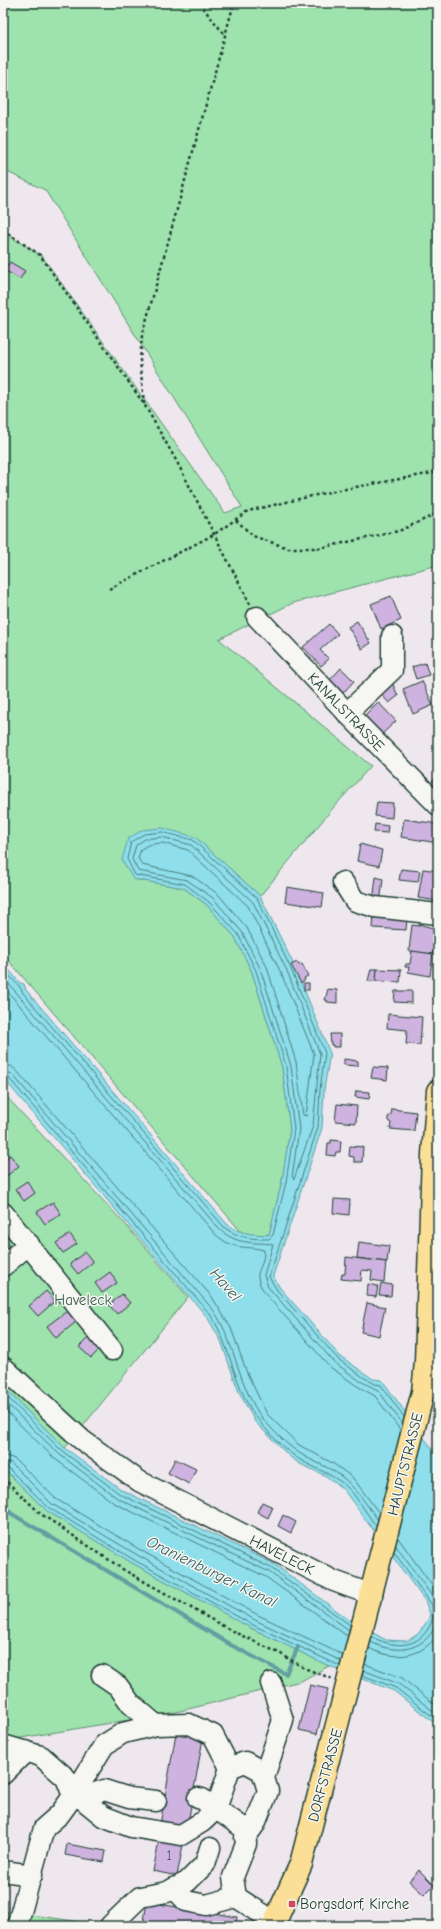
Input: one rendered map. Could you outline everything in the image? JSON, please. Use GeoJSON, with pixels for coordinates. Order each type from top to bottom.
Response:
{"type":"FeatureCollection","features":[{"type":"Feature","properties":{"kind":"main road","name":"HAUPTSTRASSE"},"geometry":{"type":"LineString","coordinates":[[365,1619],[423,1392],[426,1362],[435,1182],[438,1091]]}},
{"type":"Feature","properties":{"kind":"main road","name":"DORFSTRASSE"},"geometry":{"type":"LineString","coordinates":[[274,1924],[301,1864],[365,1619]]}},
{"type":"Feature","properties":{"kind":"street","name":"KANALSTRASSE"},"geometry":{"type":"LineString","coordinates":[[256,617],[347,713],[438,805]]}},
{"type":"Feature","properties":{"kind":"street"},"geometry":{"type":"LineString","coordinates":[[347,713],[392,670],[392,636]]}},
{"type":"Feature","properties":{"kind":"street"},"geometry":{"type":"LineString","coordinates":[[343,882],[355,901],[375,907],[438,914]]}},
{"type":"Feature","properties":{"kind":"street"},"geometry":{"type":"LineString","coordinates":[[3,1213],[112,1350]]}},
{"type":"Feature","properties":{"kind":"street"},"geometry":{"type":"LineString","coordinates":[[3,1266],[29,1244]]}},
{"type":"Feature","properties":{"kind":"street","name":"HAVELECK"},"geometry":{"type":"LineString","coordinates":[[3,1367],[82,1440],[139,1481],[334,1581],[372,1595]]}},
{"type":"Feature","properties":{"kind":"street"},"geometry":{"type":"LineString","coordinates":[[102,1675],[118,1686],[131,1704],[156,1725]]}},
{"type":"Feature","properties":{"kind":"street"},"geometry":{"type":"LineString","coordinates":[[264,1777],[283,1720],[271,1683]]}},
{"type":"Feature","properties":{"kind":"street"},"geometry":{"type":"LineString","coordinates":[[3,1744],[41,1756],[66,1778],[77,1797],[103,1816],[131,1827],[181,1835],[202,1822],[216,1809],[230,1768],[213,1735],[189,1724],[156,1725],[123,1733],[104,1745],[77,1797],[44,1828],[18,1923]]}},
{"type":"Feature","properties":{"kind":"street"},"geometry":{"type":"LineString","coordinates":[[3,1774],[26,1751]]}},
{"type":"Feature","properties":{"kind":"street"},"geometry":{"type":"LineString","coordinates":[[230,1768],[245,1762],[262,1771],[268,1791],[256,1824],[245,1838]]}},
{"type":"Feature","properties":{"kind":"street"},"geometry":{"type":"LineString","coordinates":[[77,1797],[104,1790],[129,1798],[156,1801]]}},
{"type":"Feature","properties":{"kind":"street"},"geometry":{"type":"LineString","coordinates":[[198,1798],[245,1829],[246,1844],[233,1877],[236,1897],[274,1924]]}},
{"type":"Feature","properties":{"kind":"street"},"geometry":{"type":"LineString","coordinates":[[120,1922],[140,1897],[168,1892],[187,1882],[208,1856],[233,1877]]}},
{"type":"Feature","properties":{"kind":"street"},"geometry":{"type":"LineString","coordinates":[[3,1871],[32,1875]]}},
{"type":"Feature","properties":{"kind":"street"},"geometry":{"type":"LineString","coordinates":[[174,1888],[186,1901],[206,1905],[236,1897]]}},
{"type":"Feature","properties":{"kind":"path"},"geometry":{"type":"LineString","coordinates":[[199,3],[225,35]]}},
{"type":"Feature","properties":{"kind":"path"},"geometry":{"type":"LineString","coordinates":[[144,404],[140,360],[142,336],[147,312],[234,3]]}},
{"type":"Feature","properties":{"kind":"path"},"geometry":{"type":"LineString","coordinates":[[3,230],[40,256],[144,404],[177,462],[256,617]]}},
{"type":"Feature","properties":{"kind":"path"},"geometry":{"type":"LineString","coordinates":[[109,589],[213,535],[248,511],[329,492],[438,472]]}},
{"type":"Feature","properties":{"kind":"path"},"geometry":{"type":"LineString","coordinates":[[236,520],[253,536],[288,548],[320,548],[399,531],[438,513]]}},
{"type":"Feature","properties":{"kind":"path"},"geometry":{"type":"LineString","coordinates":[[3,1478],[42,1514],[124,1570],[230,1630],[281,1654],[304,1668],[348,1685]]}},
{"type":"Feature","properties":{"kind":"green space"},"geometry":{"type":"Polygon","coordinates":[[[3,3],[438,3],[438,565],[293,603],[219,639],[371,766],[333,808],[260,896],[195,837],[133,879],[184,888],[207,905],[235,937],[252,972],[282,1067],[290,1129],[282,1181],[269,1235],[243,1234],[3,954],[3,232],[42,256],[225,513],[242,507],[45,190],[3,170],[3,3]]]}},
{"type":"Feature","properties":{"kind":"green space","name":"Haveleck"},"geometry":{"type":"Polygon","coordinates":[[[3,1093],[125,1224],[188,1297],[65,1448],[3,1387],[3,1093]]]}},
{"type":"Feature","properties":{"kind":"green space"},"geometry":{"type":"Polygon","coordinates":[[[3,1468],[47,1511],[134,1564],[251,1628],[329,1666],[301,1681],[176,1712],[3,1741],[3,1468]]]}},
{"type":"Feature","properties":{"kind":"green space"},"geometry":{"type":"Polygon","coordinates":[[[3,1911],[110,1926],[3,1926],[3,1911]]]}},
{"type":"Feature","properties":{"kind":"water"},"geometry":{"type":"Polygon","coordinates":[[[162,828],[195,837],[260,896],[295,967],[330,1053],[324,1090],[322,1128],[273,1276],[280,1288],[340,1356],[373,1379],[382,1380],[438,1457],[438,1726],[394,1691],[329,1666],[251,1628],[134,1564],[47,1511],[3,1468],[3,1387],[65,1448],[122,1490],[274,1564],[348,1619],[386,1640],[407,1641],[418,1634],[428,1620],[430,1614],[425,1601],[343,1489],[326,1476],[300,1464],[290,1457],[255,1422],[238,1390],[221,1341],[207,1317],[3,1078],[3,963],[20,983],[24,984],[26,990],[227,1224],[242,1232],[269,1235],[282,1181],[290,1129],[282,1067],[252,972],[235,937],[207,905],[184,888],[133,879],[122,860],[128,839],[142,830],[162,828]]]}},
{"type":"Feature","properties":{"kind":"building"},"geometry":{"type":"Polygon","coordinates":[[[10,262],[25,271],[20,279],[4,270],[10,262]]]}},
{"type":"Feature","properties":{"kind":"building"},"geometry":{"type":"Polygon","coordinates":[[[391,596],[401,620],[381,629],[371,604],[391,596]]]}},
{"type":"Feature","properties":{"kind":"building"},"geometry":{"type":"Polygon","coordinates":[[[357,621],[371,643],[362,649],[348,627],[357,621]]]}},
{"type":"Feature","properties":{"kind":"building"},"geometry":{"type":"Polygon","coordinates":[[[329,624],[338,634],[320,650],[329,659],[321,666],[303,647],[329,624]]]}},
{"type":"Feature","properties":{"kind":"building"},"geometry":{"type":"Polygon","coordinates":[[[425,663],[429,675],[416,679],[412,667],[425,663]]]}},
{"type":"Feature","properties":{"kind":"building"},"geometry":{"type":"Polygon","coordinates":[[[341,668],[354,681],[342,694],[329,681],[341,668]]]}},
{"type":"Feature","properties":{"kind":"building"},"geometry":{"type":"Polygon","coordinates":[[[391,680],[398,696],[389,703],[378,691],[391,680]]]}},
{"type":"Feature","properties":{"kind":"building"},"geometry":{"type":"Polygon","coordinates":[[[422,681],[433,705],[413,714],[403,689],[422,681]]]}},
{"type":"Feature","properties":{"kind":"building"},"geometry":{"type":"Polygon","coordinates":[[[378,702],[396,721],[381,735],[363,717],[378,702]]]}},
{"type":"Feature","properties":{"kind":"building"},"geometry":{"type":"Polygon","coordinates":[[[438,776],[438,787],[432,781],[438,776]]]}},
{"type":"Feature","properties":{"kind":"building"},"geometry":{"type":"Polygon","coordinates":[[[377,802],[393,803],[392,818],[375,816],[377,802]]]}},
{"type":"Feature","properties":{"kind":"building"},"geometry":{"type":"Polygon","coordinates":[[[404,819],[438,824],[438,843],[401,837],[404,819]]]}},
{"type":"Feature","properties":{"kind":"building"},"geometry":{"type":"Polygon","coordinates":[[[375,824],[388,826],[387,833],[374,832],[375,824]]]}},
{"type":"Feature","properties":{"kind":"building"},"geometry":{"type":"Polygon","coordinates":[[[360,844],[382,850],[379,866],[357,861],[360,844]]]}},
{"type":"Feature","properties":{"kind":"building"},"geometry":{"type":"Polygon","coordinates":[[[401,869],[420,871],[418,882],[399,880],[401,869]]]}},
{"type":"Feature","properties":{"kind":"building"},"geometry":{"type":"Polygon","coordinates":[[[423,869],[438,871],[438,901],[418,898],[423,869]]]}},
{"type":"Feature","properties":{"kind":"building"},"geometry":{"type":"Polygon","coordinates":[[[376,877],[383,879],[380,903],[373,902],[376,877]]]}},
{"type":"Feature","properties":{"kind":"building"},"geometry":{"type":"Polygon","coordinates":[[[287,887],[324,893],[322,907],[285,902],[287,887]]]}},
{"type":"Feature","properties":{"kind":"building"},"geometry":{"type":"Polygon","coordinates":[[[374,914],[407,917],[406,930],[373,928],[374,914]]]}},
{"type":"Feature","properties":{"kind":"building"},"geometry":{"type":"Polygon","coordinates":[[[419,924],[436,929],[433,954],[409,951],[412,925],[419,926],[419,924]]]}},
{"type":"Feature","properties":{"kind":"building"},"geometry":{"type":"Polygon","coordinates":[[[412,951],[433,954],[430,976],[408,972],[409,967],[405,967],[406,964],[410,964],[412,951]]]}},
{"type":"Feature","properties":{"kind":"building"},"geometry":{"type":"Polygon","coordinates":[[[297,962],[299,965],[302,964],[308,976],[304,978],[305,980],[301,983],[291,965],[297,962]]]}},
{"type":"Feature","properties":{"kind":"building"},"geometry":{"type":"Polygon","coordinates":[[[371,969],[377,969],[376,981],[368,981],[371,969]]]}},
{"type":"Feature","properties":{"kind":"building"},"geometry":{"type":"Polygon","coordinates":[[[377,969],[401,970],[400,982],[376,981],[377,969]]]}},
{"type":"Feature","properties":{"kind":"building"},"geometry":{"type":"Polygon","coordinates":[[[304,983],[309,983],[309,990],[304,990],[304,983]]]}},
{"type":"Feature","properties":{"kind":"building"},"geometry":{"type":"Polygon","coordinates":[[[328,989],[337,990],[337,1003],[327,1002],[327,1000],[325,1000],[328,989]]]}},
{"type":"Feature","properties":{"kind":"building"},"geometry":{"type":"Polygon","coordinates":[[[395,991],[412,991],[412,1003],[394,1002],[395,991]]]}},
{"type":"Feature","properties":{"kind":"building"},"geometry":{"type":"Polygon","coordinates":[[[388,1014],[422,1017],[420,1045],[406,1044],[407,1030],[387,1028],[388,1014]]]}},
{"type":"Feature","properties":{"kind":"building"},"geometry":{"type":"Polygon","coordinates":[[[330,1034],[340,1034],[340,1047],[333,1047],[333,1045],[331,1045],[330,1034]]]}},
{"type":"Feature","properties":{"kind":"building"},"geometry":{"type":"Polygon","coordinates":[[[344,1059],[358,1061],[358,1066],[344,1065],[344,1059]]]}},
{"type":"Feature","properties":{"kind":"building"},"geometry":{"type":"Polygon","coordinates":[[[373,1067],[388,1068],[387,1080],[371,1078],[373,1067]]]}},
{"type":"Feature","properties":{"kind":"building"},"geometry":{"type":"Polygon","coordinates":[[[356,1091],[370,1092],[369,1099],[355,1097],[356,1091]]]}},
{"type":"Feature","properties":{"kind":"building"},"geometry":{"type":"Polygon","coordinates":[[[337,1104],[357,1106],[356,1123],[335,1121],[337,1104]]]}},
{"type":"Feature","properties":{"kind":"building"},"geometry":{"type":"Polygon","coordinates":[[[392,1109],[416,1112],[414,1131],[390,1129],[391,1123],[388,1121],[388,1117],[391,1115],[392,1109]]]}},
{"type":"Feature","properties":{"kind":"building"},"geometry":{"type":"Polygon","coordinates":[[[331,1140],[341,1141],[340,1152],[336,1152],[335,1156],[327,1155],[328,1143],[331,1143],[331,1140]]]}},
{"type":"Feature","properties":{"kind":"building"},"geometry":{"type":"Polygon","coordinates":[[[350,1146],[363,1147],[362,1162],[354,1162],[354,1157],[349,1156],[350,1146]]]}},
{"type":"Feature","properties":{"kind":"building"},"geometry":{"type":"Polygon","coordinates":[[[10,1155],[19,1166],[3,1179],[3,1161],[10,1155]]]}},
{"type":"Feature","properties":{"kind":"building"},"geometry":{"type":"Polygon","coordinates":[[[27,1181],[35,1193],[24,1201],[15,1189],[27,1181]]]}},
{"type":"Feature","properties":{"kind":"building"},"geometry":{"type":"Polygon","coordinates":[[[334,1199],[350,1200],[349,1215],[333,1213],[334,1199]]]}},
{"type":"Feature","properties":{"kind":"building"},"geometry":{"type":"Polygon","coordinates":[[[53,1202],[61,1214],[45,1224],[37,1212],[53,1202]]]}},
{"type":"Feature","properties":{"kind":"building"},"geometry":{"type":"Polygon","coordinates":[[[70,1234],[77,1244],[63,1253],[56,1243],[70,1234]]]}},
{"type":"Feature","properties":{"kind":"building"},"geometry":{"type":"Polygon","coordinates":[[[359,1242],[389,1246],[387,1262],[357,1258],[359,1242]]]}},
{"type":"Feature","properties":{"kind":"building"},"geometry":{"type":"Polygon","coordinates":[[[85,1252],[93,1262],[78,1274],[70,1264],[85,1252]]]}},
{"type":"Feature","properties":{"kind":"building"},"geometry":{"type":"Polygon","coordinates":[[[346,1257],[386,1262],[384,1282],[371,1280],[372,1271],[362,1270],[361,1281],[341,1279],[342,1274],[345,1274],[346,1257]]]}},
{"type":"Feature","properties":{"kind":"building"},"geometry":{"type":"Polygon","coordinates":[[[110,1272],[117,1283],[102,1293],[95,1283],[110,1272]]]}},
{"type":"Feature","properties":{"kind":"building"},"geometry":{"type":"Polygon","coordinates":[[[381,1283],[392,1285],[391,1296],[379,1295],[381,1283]]]}},
{"type":"Feature","properties":{"kind":"building"},"geometry":{"type":"Polygon","coordinates":[[[368,1284],[378,1286],[376,1297],[367,1296],[368,1284]]]}},
{"type":"Feature","properties":{"kind":"building"},"geometry":{"type":"Polygon","coordinates":[[[46,1291],[55,1301],[38,1316],[29,1306],[46,1291]]]}},
{"type":"Feature","properties":{"kind":"building"},"geometry":{"type":"Polygon","coordinates":[[[122,1294],[130,1303],[117,1314],[109,1305],[122,1294]]]}},
{"type":"Feature","properties":{"kind":"building"},"geometry":{"type":"Polygon","coordinates":[[[367,1303],[385,1307],[379,1336],[361,1332],[367,1303]]]}},
{"type":"Feature","properties":{"kind":"building"},"geometry":{"type":"Polygon","coordinates":[[[67,1311],[76,1322],[56,1338],[47,1326],[67,1311]]]}},
{"type":"Feature","properties":{"kind":"building"},"geometry":{"type":"Polygon","coordinates":[[[91,1335],[102,1347],[91,1358],[79,1347],[91,1335]]]}},
{"type":"Feature","properties":{"kind":"building"},"geometry":{"type":"Polygon","coordinates":[[[175,1459],[196,1469],[189,1484],[168,1473],[175,1459]]]}},
{"type":"Feature","properties":{"kind":"building"},"geometry":{"type":"Polygon","coordinates":[[[262,1502],[273,1507],[268,1518],[257,1512],[262,1502]]]}},
{"type":"Feature","properties":{"kind":"building"},"geometry":{"type":"Polygon","coordinates":[[[283,1515],[296,1522],[291,1533],[278,1526],[283,1515]]]}},
{"type":"Feature","properties":{"kind":"building"},"geometry":{"type":"Polygon","coordinates":[[[310,1685],[328,1689],[317,1734],[299,1730],[310,1685]]]}},
{"type":"Feature","properties":{"kind":"building"},"geometry":{"type":"Polygon","coordinates":[[[176,1733],[203,1738],[187,1829],[160,1825],[176,1733]]]}},
{"type":"Feature","properties":{"kind":"building"},"geometry":{"type":"Polygon","coordinates":[[[160,1835],[184,1840],[177,1876],[153,1871],[160,1835]]]}},
{"type":"Feature","properties":{"kind":"building"},"geometry":{"type":"Polygon","coordinates":[[[67,1844],[106,1851],[104,1862],[65,1855],[67,1844]]]}},
{"type":"Feature","properties":{"kind":"building"},"geometry":{"type":"Polygon","coordinates":[[[419,1870],[434,1885],[424,1895],[409,1881],[419,1870]]]}},
{"type":"Feature","properties":{"kind":"building"},"geometry":{"type":"Polygon","coordinates":[[[147,1902],[237,1917],[236,1926],[143,1926],[147,1902]]]}},
{"type":"Feature","properties":{"kind":"waterway"},"geometry":{"type":"LineString","coordinates":[[3,1505],[12,1514],[231,1645],[286,1674],[298,1647]]}},
{"type":"Feature","properties":{"kind":"place","name":"Borgsdorf, Kirche"},"geometry":{"type":"Point","coordinates":[292,1904]}},
{"type":"Feature","properties":{"kind":"water label","name":"Havel"},"geometry":{"type":"Point","coordinates":[226,1284]}},
{"type":"Feature","properties":{"kind":"water label","name":"Oranienburger Kanal"},"geometry":{"type":"Point","coordinates":[212,1571]}}]}
